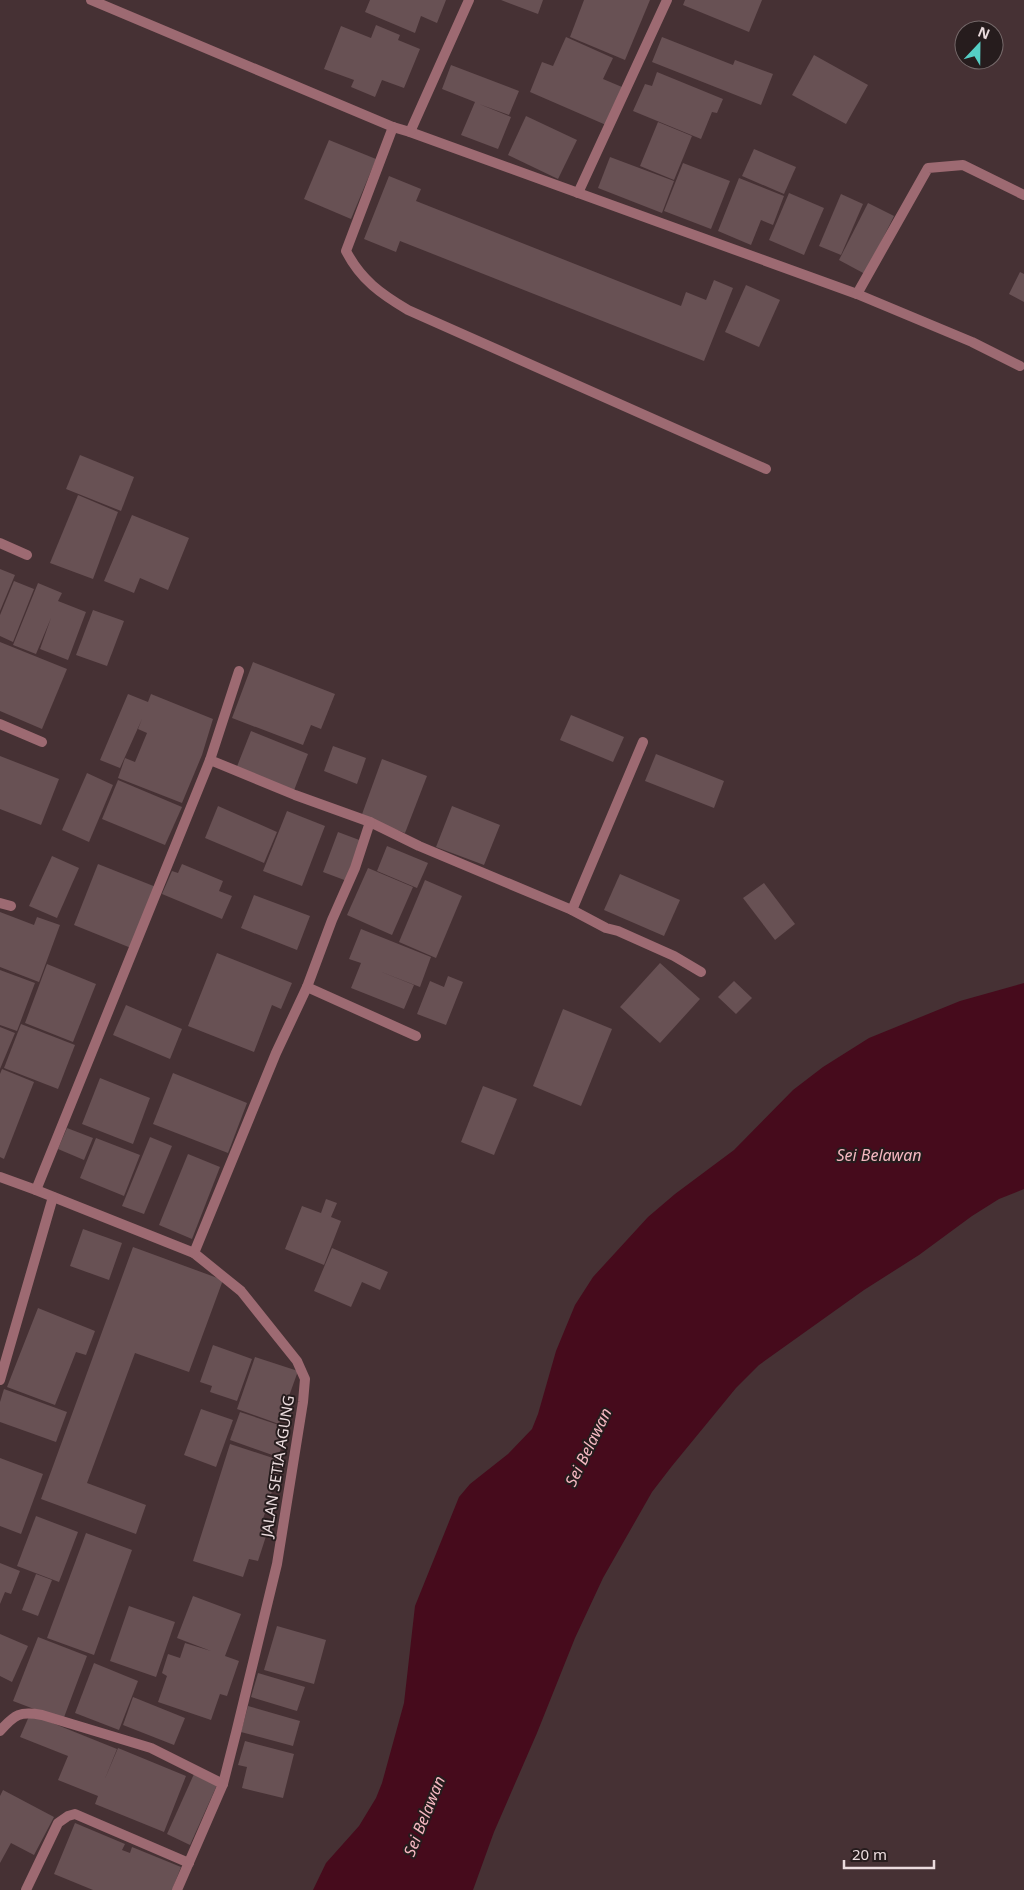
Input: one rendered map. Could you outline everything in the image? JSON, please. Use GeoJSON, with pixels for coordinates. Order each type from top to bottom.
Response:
{"type":"FeatureCollection","features":[{"type":"Feature","properties":{"kind":"street"},"geometry":{"type":"LineString","coordinates":[[91,0],[393,127],[857,294],[972,342],[1020,366]]}},
{"type":"Feature","properties":{"kind":"street"},"geometry":{"type":"LineString","coordinates":[[410,132],[469,0]]}},
{"type":"Feature","properties":{"kind":"street"},"geometry":{"type":"LineString","coordinates":[[578,193],[667,0]]}},
{"type":"Feature","properties":{"kind":"street"},"geometry":{"type":"LineString","coordinates":[[393,127],[346,251],[357,269],[379,292],[408,310],[766,470]]}},
{"type":"Feature","properties":{"kind":"street"},"geometry":{"type":"LineString","coordinates":[[857,294],[928,168],[963,165],[1024,195]]}},
{"type":"Feature","properties":{"kind":"street"},"geometry":{"type":"LineString","coordinates":[[0,543],[27,555]]}},
{"type":"Feature","properties":{"kind":"street"},"geometry":{"type":"LineString","coordinates":[[36,1190],[210,760],[239,672]]}},
{"type":"Feature","properties":{"kind":"street"},"geometry":{"type":"LineString","coordinates":[[0,724],[42,742]]}},
{"type":"Feature","properties":{"kind":"street"},"geometry":{"type":"LineString","coordinates":[[572,910],[643,742]]}},
{"type":"Feature","properties":{"kind":"street"},"geometry":{"type":"LineString","coordinates":[[210,760],[295,795],[370,822],[419,846],[572,910],[606,928],[618,931],[674,956],[701,972]]}},
{"type":"Feature","properties":{"kind":"street"},"geometry":{"type":"LineString","coordinates":[[194,1253],[276,1052],[307,987],[332,920],[355,868],[370,822]]}},
{"type":"Feature","properties":{"kind":"street"},"geometry":{"type":"LineString","coordinates":[[0,903],[11,906]]}},
{"type":"Feature","properties":{"kind":"street"},"geometry":{"type":"LineString","coordinates":[[307,987],[416,1036]]}},
{"type":"Feature","properties":{"kind":"street","name":"JALAN SETIA AGUNG"},"geometry":{"type":"LineString","coordinates":[[0,1177],[194,1253],[241,1291],[297,1361],[305,1379],[277,1564],[255,1657],[223,1784],[177,1890]]}},
{"type":"Feature","properties":{"kind":"street"},"geometry":{"type":"LineString","coordinates":[[0,1380],[53,1197]]}},
{"type":"Feature","properties":{"kind":"street"},"geometry":{"type":"LineString","coordinates":[[0,1731],[10,1719],[27,1712],[42,1715],[151,1748],[223,1784]]}},
{"type":"Feature","properties":{"kind":"street"},"geometry":{"type":"LineString","coordinates":[[26,1890],[58,1823],[68,1816],[75,1814],[189,1862]]}},
{"type":"Feature","properties":{"kind":"water","name":"Sei Belawan"},"geometry":{"type":"Polygon","coordinates":[[[1024,983],[1024,1189],[999,1199],[972,1216],[919,1255],[864,1290],[759,1365],[736,1388],[672,1466],[652,1492],[603,1578],[575,1638],[537,1733],[494,1832],[473,1890],[313,1890],[326,1863],[359,1826],[376,1798],[382,1783],[404,1703],[415,1606],[459,1497],[470,1484],[508,1454],[532,1429],[556,1351],[575,1305],[593,1277],[648,1217],[675,1194],[734,1150],[793,1090],[823,1067],[869,1038],[960,1001],[1024,983]]]}},
{"type":"Feature","properties":{"kind":"building"},"geometry":{"type":"Polygon","coordinates":[[[370,0],[446,0],[437,23],[421,16],[415,33],[365,12],[370,0]]]}},
{"type":"Feature","properties":{"kind":"building"},"geometry":{"type":"Polygon","coordinates":[[[501,0],[543,0],[538,14],[501,0]]]}},
{"type":"Feature","properties":{"kind":"building"},"geometry":{"type":"Polygon","coordinates":[[[584,0],[650,0],[625,60],[570,37],[584,0]]]}},
{"type":"Feature","properties":{"kind":"building"},"geometry":{"type":"Polygon","coordinates":[[[685,0],[762,0],[749,32],[683,5],[685,0]]]}},
{"type":"Feature","properties":{"kind":"building"},"geometry":{"type":"Polygon","coordinates":[[[376,25],[400,35],[398,40],[420,49],[404,88],[382,80],[375,97],[351,87],[354,80],[324,69],[341,26],[371,38],[376,25]]]}},
{"type":"Feature","properties":{"kind":"building"},"geometry":{"type":"Polygon","coordinates":[[[566,37],[613,58],[603,79],[622,87],[606,125],[530,92],[542,62],[553,66],[566,37]]]}},
{"type":"Feature","properties":{"kind":"building"},"geometry":{"type":"Polygon","coordinates":[[[662,37],[733,65],[735,60],[773,74],[761,105],[652,62],[662,37]]]}},
{"type":"Feature","properties":{"kind":"building"},"geometry":{"type":"Polygon","coordinates":[[[814,55],[868,85],[846,124],[792,95],[814,55]]]}},
{"type":"Feature","properties":{"kind":"building"},"geometry":{"type":"Polygon","coordinates":[[[451,65],[519,91],[509,115],[479,104],[511,117],[498,149],[461,135],[475,102],[442,89],[451,65]]]}},
{"type":"Feature","properties":{"kind":"building"},"geometry":{"type":"Polygon","coordinates":[[[657,72],[723,99],[717,113],[712,112],[701,139],[633,111],[645,84],[652,86],[657,72]]]}},
{"type":"Feature","properties":{"kind":"building"},"geometry":{"type":"Polygon","coordinates":[[[526,116],[577,140],[558,179],[508,155],[526,116]]]}},
{"type":"Feature","properties":{"kind":"building"},"geometry":{"type":"Polygon","coordinates":[[[658,122],[692,136],[674,180],[640,166],[658,122]]]}},
{"type":"Feature","properties":{"kind":"building"},"geometry":{"type":"Polygon","coordinates":[[[329,140],[376,159],[351,219],[304,199],[329,140]]]}},
{"type":"Feature","properties":{"kind":"building"},"geometry":{"type":"Polygon","coordinates":[[[754,149],[796,167],[784,194],[742,176],[754,149]]]}},
{"type":"Feature","properties":{"kind":"building"},"geometry":{"type":"Polygon","coordinates":[[[610,157],[674,181],[662,213],[598,188],[610,157]]]}},
{"type":"Feature","properties":{"kind":"building"},"geometry":{"type":"Polygon","coordinates":[[[683,163],[730,181],[711,229],[664,211],[683,163]]]}},
{"type":"Feature","properties":{"kind":"building"},"geometry":{"type":"Polygon","coordinates":[[[389,176],[421,189],[416,201],[681,306],[686,292],[706,300],[714,280],[733,288],[704,361],[400,241],[396,252],[364,239],[389,176]]]}},
{"type":"Feature","properties":{"kind":"building"},"geometry":{"type":"Polygon","coordinates":[[[739,178],[784,196],[773,225],[761,220],[751,245],[718,231],[739,178]]]}},
{"type":"Feature","properties":{"kind":"building"},"geometry":{"type":"Polygon","coordinates":[[[789,193],[824,208],[804,255],[769,240],[789,193]]]}},
{"type":"Feature","properties":{"kind":"building"},"geometry":{"type":"Polygon","coordinates":[[[841,194],[863,204],[841,255],[819,246],[841,194]]]}},
{"type":"Feature","properties":{"kind":"building"},"geometry":{"type":"Polygon","coordinates":[[[868,203],[894,216],[865,274],[839,260],[868,203]]]}},
{"type":"Feature","properties":{"kind":"building"},"geometry":{"type":"Polygon","coordinates":[[[1020,272],[1024,274],[1024,302],[1009,294],[1020,272]]]}},
{"type":"Feature","properties":{"kind":"building"},"geometry":{"type":"Polygon","coordinates":[[[746,285],[780,300],[759,347],[725,332],[746,285]]]}},
{"type":"Feature","properties":{"kind":"building"},"geometry":{"type":"Polygon","coordinates":[[[80,455],[134,477],[121,511],[66,489],[80,455]]]}},
{"type":"Feature","properties":{"kind":"building"},"geometry":{"type":"Polygon","coordinates":[[[78,495],[118,512],[93,579],[50,563],[78,495]]]}},
{"type":"Feature","properties":{"kind":"building"},"geometry":{"type":"Polygon","coordinates":[[[132,515],[189,538],[168,590],[140,578],[134,593],[104,581],[132,515]]]}},
{"type":"Feature","properties":{"kind":"building"},"geometry":{"type":"Polygon","coordinates":[[[0,569],[15,575],[0,611],[0,569]]]}},
{"type":"Feature","properties":{"kind":"building"},"geometry":{"type":"Polygon","coordinates":[[[14,581],[34,589],[13,642],[0,636],[0,615],[14,581]]]}},
{"type":"Feature","properties":{"kind":"building"},"geometry":{"type":"Polygon","coordinates":[[[38,583],[62,593],[58,601],[86,612],[68,660],[40,649],[51,618],[36,654],[13,645],[38,583]]]}},
{"type":"Feature","properties":{"kind":"building"},"geometry":{"type":"Polygon","coordinates":[[[93,610],[124,621],[107,666],[76,655],[93,610]]]}},
{"type":"Feature","properties":{"kind":"building"},"geometry":{"type":"Polygon","coordinates":[[[0,642],[67,669],[42,729],[0,711],[0,642]]]}},
{"type":"Feature","properties":{"kind":"building"},"geometry":{"type":"Polygon","coordinates":[[[253,662],[335,694],[321,729],[311,725],[303,745],[232,718],[253,662]]]}},
{"type":"Feature","properties":{"kind":"building"},"geometry":{"type":"Polygon","coordinates":[[[128,694],[148,702],[151,694],[213,719],[202,755],[182,803],[118,778],[125,758],[135,762],[147,733],[138,729],[142,719],[120,768],[100,760],[128,694]]]}},
{"type":"Feature","properties":{"kind":"building"},"geometry":{"type":"Polygon","coordinates":[[[571,715],[624,737],[613,762],[560,740],[571,715]]]}},
{"type":"Feature","properties":{"kind":"building"},"geometry":{"type":"Polygon","coordinates":[[[251,731],[308,754],[293,793],[236,769],[251,731]]]}},
{"type":"Feature","properties":{"kind":"building"},"geometry":{"type":"Polygon","coordinates":[[[333,746],[366,758],[357,784],[324,771],[333,746]]]}},
{"type":"Feature","properties":{"kind":"building"},"geometry":{"type":"Polygon","coordinates":[[[656,754],[724,781],[714,808],[645,781],[656,754]]]}},
{"type":"Feature","properties":{"kind":"building"},"geometry":{"type":"Polygon","coordinates":[[[0,756],[59,779],[41,825],[0,809],[0,756]]]}},
{"type":"Feature","properties":{"kind":"building"},"geometry":{"type":"Polygon","coordinates":[[[382,759],[427,776],[405,833],[361,817],[382,759]]]}},
{"type":"Feature","properties":{"kind":"building"},"geometry":{"type":"Polygon","coordinates":[[[87,773],[113,785],[89,842],[62,830],[87,773]]]}},
{"type":"Feature","properties":{"kind":"building"},"geometry":{"type":"Polygon","coordinates":[[[118,780],[182,807],[165,845],[102,819],[118,780]]]}},
{"type":"Feature","properties":{"kind":"building"},"geometry":{"type":"Polygon","coordinates":[[[218,806],[277,832],[264,863],[205,838],[218,806]]]}},
{"type":"Feature","properties":{"kind":"building"},"geometry":{"type":"Polygon","coordinates":[[[452,806],[500,825],[484,865],[436,847],[452,806]]]}},
{"type":"Feature","properties":{"kind":"building"},"geometry":{"type":"Polygon","coordinates":[[[287,811],[325,826],[302,886],[263,871],[287,811]]]}},
{"type":"Feature","properties":{"kind":"building"},"geometry":{"type":"Polygon","coordinates":[[[338,832],[362,841],[347,881],[323,872],[338,832]]]}},
{"type":"Feature","properties":{"kind":"building"},"geometry":{"type":"Polygon","coordinates":[[[387,846],[428,863],[417,888],[377,871],[387,846]]]}},
{"type":"Feature","properties":{"kind":"building"},"geometry":{"type":"Polygon","coordinates":[[[52,856],[79,868],[57,918],[29,906],[52,856]]]}},
{"type":"Feature","properties":{"kind":"building"},"geometry":{"type":"Polygon","coordinates":[[[98,864],[156,887],[131,948],[74,925],[98,864]]]}},
{"type":"Feature","properties":{"kind":"building"},"geometry":{"type":"Polygon","coordinates":[[[182,864],[223,881],[219,891],[232,896],[222,919],[162,894],[172,871],[178,873],[182,864]]]}},
{"type":"Feature","properties":{"kind":"building"},"geometry":{"type":"Polygon","coordinates":[[[368,868],[413,887],[392,935],[347,915],[368,868]]]}},
{"type":"Feature","properties":{"kind":"building"},"geometry":{"type":"Polygon","coordinates":[[[620,874],[680,900],[664,936],[604,910],[620,874]]]}},
{"type":"Feature","properties":{"kind":"building"},"geometry":{"type":"Polygon","coordinates":[[[425,880],[462,896],[436,958],[399,942],[425,880]]]}},
{"type":"Feature","properties":{"kind":"building"},"geometry":{"type":"Polygon","coordinates":[[[764,883],[795,924],[775,940],[743,898],[764,883]]]}},
{"type":"Feature","properties":{"kind":"building"},"geometry":{"type":"Polygon","coordinates":[[[254,895],[310,916],[297,950],[241,928],[254,895]]]}},
{"type":"Feature","properties":{"kind":"building"},"geometry":{"type":"Polygon","coordinates":[[[0,912],[34,925],[37,917],[60,925],[39,982],[0,967],[0,912]]]}},
{"type":"Feature","properties":{"kind":"building"},"geometry":{"type":"Polygon","coordinates":[[[361,929],[431,957],[420,987],[379,971],[414,985],[404,1009],[351,988],[361,963],[349,959],[361,929]]]}},
{"type":"Feature","properties":{"kind":"building"},"geometry":{"type":"Polygon","coordinates":[[[217,953],[292,983],[281,1009],[272,1005],[254,1052],[188,1026],[217,953]]]}},
{"type":"Feature","properties":{"kind":"building"},"geometry":{"type":"Polygon","coordinates":[[[660,963],[700,999],[660,1043],[620,1007],[660,963]]]}},
{"type":"Feature","properties":{"kind":"building"},"geometry":{"type":"Polygon","coordinates":[[[47,964],[96,984],[73,1042],[25,1023],[47,964]]]}},
{"type":"Feature","properties":{"kind":"building"},"geometry":{"type":"Polygon","coordinates":[[[0,970],[35,983],[17,1031],[0,1025],[0,970]]]}},
{"type":"Feature","properties":{"kind":"building"},"geometry":{"type":"Polygon","coordinates":[[[448,976],[463,982],[446,1025],[417,1014],[430,981],[444,987],[448,976]]]}},
{"type":"Feature","properties":{"kind":"building"},"geometry":{"type":"Polygon","coordinates":[[[734,981],[752,998],[736,1014],[718,997],[734,981]]]}},
{"type":"Feature","properties":{"kind":"building"},"geometry":{"type":"Polygon","coordinates":[[[126,1005],[182,1029],[170,1059],[113,1035],[126,1005]]]}},
{"type":"Feature","properties":{"kind":"building"},"geometry":{"type":"Polygon","coordinates":[[[563,1009],[612,1029],[581,1106],[533,1086],[563,1009]]]}},
{"type":"Feature","properties":{"kind":"building"},"geometry":{"type":"Polygon","coordinates":[[[21,1024],[75,1045],[58,1089],[4,1068],[21,1024]]]}},
{"type":"Feature","properties":{"kind":"building"},"geometry":{"type":"Polygon","coordinates":[[[0,1027],[15,1033],[0,1069],[0,1027]]]}},
{"type":"Feature","properties":{"kind":"building"},"geometry":{"type":"Polygon","coordinates":[[[2,1069],[34,1082],[4,1159],[0,1157],[0,1074],[2,1069]]]}},
{"type":"Feature","properties":{"kind":"building"},"geometry":{"type":"Polygon","coordinates":[[[173,1073],[247,1103],[228,1153],[153,1124],[173,1073]]]}},
{"type":"Feature","properties":{"kind":"building"},"geometry":{"type":"Polygon","coordinates":[[[100,1078],[150,1098],[133,1144],[82,1124],[100,1078]]]}},
{"type":"Feature","properties":{"kind":"building"},"geometry":{"type":"Polygon","coordinates":[[[483,1086],[517,1099],[494,1155],[461,1142],[483,1086]]]}},
{"type":"Feature","properties":{"kind":"building"},"geometry":{"type":"Polygon","coordinates":[[[67,1128],[93,1138],[84,1160],[58,1149],[67,1128]]]}},
{"type":"Feature","properties":{"kind":"building"},"geometry":{"type":"Polygon","coordinates":[[[150,1137],[172,1146],[144,1214],[122,1206],[150,1137]]]}},
{"type":"Feature","properties":{"kind":"building"},"geometry":{"type":"Polygon","coordinates":[[[96,1138],[140,1155],[124,1196],[80,1178],[96,1138]]]}},
{"type":"Feature","properties":{"kind":"building"},"geometry":{"type":"Polygon","coordinates":[[[188,1154],[220,1167],[192,1239],[159,1225],[188,1154]]]}},
{"type":"Feature","properties":{"kind":"building"},"geometry":{"type":"Polygon","coordinates":[[[326,1199],[337,1203],[331,1217],[341,1221],[324,1265],[285,1249],[302,1206],[321,1213],[326,1199]]]}},
{"type":"Feature","properties":{"kind":"building"},"geometry":{"type":"Polygon","coordinates":[[[83,1229],[122,1243],[109,1280],[70,1266],[83,1229]]]}},
{"type":"Feature","properties":{"kind":"building"},"geometry":{"type":"Polygon","coordinates":[[[133,1247],[223,1280],[189,1372],[135,1353],[87,1483],[146,1505],[136,1534],[41,1499],[133,1247]]]}},
{"type":"Feature","properties":{"kind":"building"},"geometry":{"type":"Polygon","coordinates":[[[332,1248],[388,1272],[380,1290],[362,1282],[351,1307],[314,1291],[332,1248]]]}},
{"type":"Feature","properties":{"kind":"building"},"geometry":{"type":"Polygon","coordinates":[[[38,1308],[95,1331],[86,1355],[76,1352],[55,1405],[7,1387],[38,1308]]]}},
{"type":"Feature","properties":{"kind":"building"},"geometry":{"type":"Polygon","coordinates":[[[213,1345],[252,1359],[237,1401],[210,1392],[212,1386],[200,1382],[213,1345]]]}},
{"type":"Feature","properties":{"kind":"building"},"geometry":{"type":"Polygon","coordinates":[[[255,1357],[298,1371],[279,1424],[237,1409],[255,1357]]]}},
{"type":"Feature","properties":{"kind":"building"},"geometry":{"type":"Polygon","coordinates":[[[4,1389],[67,1412],[56,1442],[0,1422],[0,1402],[4,1389]]]}},
{"type":"Feature","properties":{"kind":"building"},"geometry":{"type":"Polygon","coordinates":[[[201,1409],[233,1420],[216,1467],[184,1455],[201,1409]]]}},
{"type":"Feature","properties":{"kind":"building"},"geometry":{"type":"Polygon","coordinates":[[[240,1412],[288,1428],[278,1457],[230,1440],[240,1412]]]}},
{"type":"Feature","properties":{"kind":"building"},"geometry":{"type":"Polygon","coordinates":[[[230,1444],[282,1461],[260,1528],[268,1530],[258,1561],[249,1559],[243,1577],[193,1561],[230,1444]]]}},
{"type":"Feature","properties":{"kind":"building"},"geometry":{"type":"Polygon","coordinates":[[[0,1458],[43,1474],[21,1534],[0,1526],[0,1458]]]}},
{"type":"Feature","properties":{"kind":"building"},"geometry":{"type":"Polygon","coordinates":[[[36,1516],[78,1532],[59,1582],[17,1566],[36,1516]]]}},
{"type":"Feature","properties":{"kind":"building"},"geometry":{"type":"Polygon","coordinates":[[[86,1533],[132,1550],[94,1655],[47,1638],[86,1533]]]}},
{"type":"Feature","properties":{"kind":"building"},"geometry":{"type":"Polygon","coordinates":[[[0,1563],[20,1571],[11,1594],[5,1592],[0,1604],[0,1563]]]}},
{"type":"Feature","properties":{"kind":"building"},"geometry":{"type":"Polygon","coordinates":[[[36,1574],[52,1580],[38,1616],[22,1610],[36,1574]]]}},
{"type":"Feature","properties":{"kind":"building"},"geometry":{"type":"Polygon","coordinates":[[[193,1596],[241,1614],[225,1656],[239,1661],[227,1696],[220,1694],[211,1720],[158,1702],[167,1676],[162,1673],[168,1654],[180,1658],[185,1643],[211,1651],[177,1638],[193,1596]]]}},
{"type":"Feature","properties":{"kind":"building"},"geometry":{"type":"Polygon","coordinates":[[[129,1606],[175,1622],[156,1677],[110,1661],[129,1606]]]}},
{"type":"Feature","properties":{"kind":"building"},"geometry":{"type":"Polygon","coordinates":[[[277,1626],[326,1640],[314,1684],[264,1670],[277,1626]]]}},
{"type":"Feature","properties":{"kind":"building"},"geometry":{"type":"Polygon","coordinates":[[[0,1634],[28,1646],[12,1682],[0,1676],[0,1634]]]}},
{"type":"Feature","properties":{"kind":"building"},"geometry":{"type":"Polygon","coordinates":[[[38,1637],[87,1656],[63,1720],[13,1701],[38,1637]]]}},
{"type":"Feature","properties":{"kind":"building"},"geometry":{"type":"Polygon","coordinates":[[[94,1663],[138,1681],[119,1730],[75,1713],[94,1663]]]}},
{"type":"Feature","properties":{"kind":"building"},"geometry":{"type":"Polygon","coordinates":[[[258,1673],[305,1687],[297,1711],[251,1697],[258,1673]]]}},
{"type":"Feature","properties":{"kind":"building"},"geometry":{"type":"Polygon","coordinates":[[[133,1697],[185,1718],[174,1745],[123,1725],[133,1697]]]}},
{"type":"Feature","properties":{"kind":"building"},"geometry":{"type":"Polygon","coordinates":[[[248,1706],[300,1721],[293,1746],[241,1732],[248,1706]]]}},
{"type":"Feature","properties":{"kind":"building"},"geometry":{"type":"Polygon","coordinates":[[[30,1714],[117,1749],[104,1781],[118,1748],[186,1776],[164,1832],[95,1804],[98,1796],[58,1780],[68,1756],[20,1737],[30,1714]]]}},
{"type":"Feature","properties":{"kind":"building"},"geometry":{"type":"Polygon","coordinates":[[[245,1741],[294,1754],[283,1798],[242,1788],[247,1767],[238,1765],[245,1741]]]}},
{"type":"Feature","properties":{"kind":"building"},"geometry":{"type":"Polygon","coordinates":[[[194,1774],[217,1785],[190,1845],[167,1834],[194,1774]]]}},
{"type":"Feature","properties":{"kind":"building"},"geometry":{"type":"Polygon","coordinates":[[[3,1790],[54,1817],[34,1855],[11,1843],[0,1863],[0,1796],[3,1790]]]}},
{"type":"Feature","properties":{"kind":"building"},"geometry":{"type":"Polygon","coordinates":[[[75,1823],[125,1844],[122,1850],[130,1853],[132,1847],[181,1867],[172,1890],[93,1890],[54,1874],[75,1823]]]}}]}
